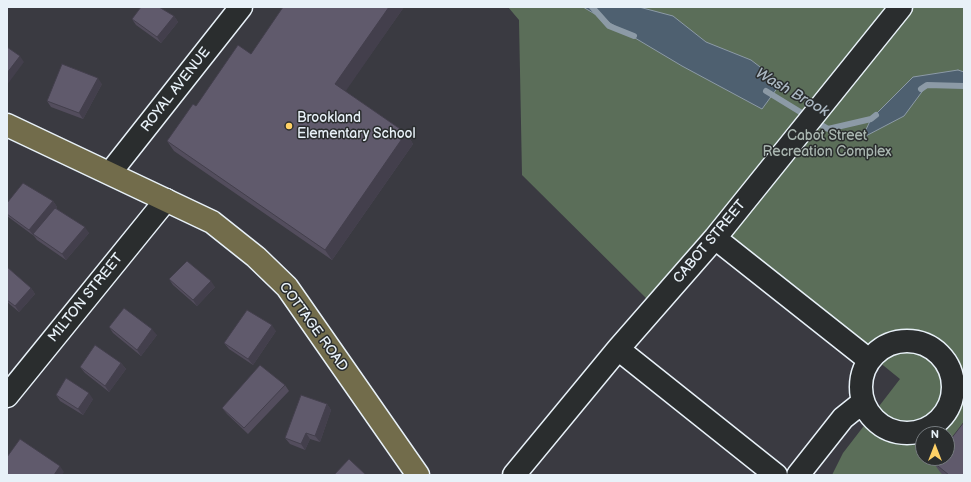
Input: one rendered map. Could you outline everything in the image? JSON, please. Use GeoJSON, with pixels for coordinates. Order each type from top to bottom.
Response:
{"type":"FeatureCollection","features":[{"type":"Feature","properties":{"kind":"main road","name":"COTTAGE ROAD"},"geometry":{"type":"LineString","coordinates":[[7,125],[212,222],[256,257],[287,287],[418,475]]}},
{"type":"Feature","properties":{"kind":"street","name":"ROYAL AVENUE"},"geometry":{"type":"LineString","coordinates":[[110,173],[241,7]]}},
{"type":"Feature","properties":{"kind":"street","name":"CABOT STREET"},"geometry":{"type":"LineString","coordinates":[[514,475],[618,349],[715,238],[901,7]]}},
{"type":"Feature","properties":{"kind":"street","name":"MILTON STREET"},"geometry":{"type":"LineString","coordinates":[[7,396],[166,200]]}},
{"type":"Feature","properties":{"kind":"street"},"geometry":{"type":"LineString","coordinates":[[715,238],[869,360]]}},
{"type":"Feature","properties":{"kind":"street"},"geometry":{"type":"LineString","coordinates":[[903,341],[923,343],[939,353],[950,369],[954,390],[949,408],[935,424],[916,432],[899,432],[883,427],[871,416],[863,402],[861,381],[869,360],[885,346],[903,341]]}},
{"type":"Feature","properties":{"kind":"street"},"geometry":{"type":"LineString","coordinates":[[618,349],[776,475]]}},
{"type":"Feature","properties":{"kind":"street"},"geometry":{"type":"LineString","coordinates":[[798,475],[842,418],[863,402]]}},
{"type":"Feature","properties":{"kind":"green space","name":"Cabot Street Recreation Complex"},"geometry":{"type":"Polygon","coordinates":[[[508,7],[964,7],[964,475],[832,475],[843,453],[900,379],[714,228],[648,300],[522,175],[519,20],[508,7]]]}},
{"type":"Feature","properties":{"kind":"water"},"geometry":{"type":"Polygon","coordinates":[[[583,7],[639,7],[673,16],[706,42],[751,60],[781,83],[762,109],[682,66],[583,7]]]}},
{"type":"Feature","properties":{"kind":"water"},"geometry":{"type":"Polygon","coordinates":[[[958,70],[964,72],[964,85],[927,85],[904,116],[862,138],[871,119],[913,77],[958,70]]]}},
{"type":"Feature","properties":{"kind":"building"},"geometry":{"type":"Polygon","coordinates":[[[141,7],[159,7],[174,16],[157,37],[132,19],[141,7]]]}},
{"type":"Feature","properties":{"kind":"building","name":"Brookland Elementary School"},"geometry":{"type":"Polygon","coordinates":[[[283,7],[389,7],[335,84],[406,133],[325,250],[167,141],[193,104],[196,106],[238,45],[251,54],[283,7]]]}},
{"type":"Feature","properties":{"kind":"building"},"geometry":{"type":"Polygon","coordinates":[[[7,47],[20,56],[7,73],[7,47]]]}},
{"type":"Feature","properties":{"kind":"building"},"geometry":{"type":"Polygon","coordinates":[[[62,64],[98,78],[79,113],[47,101],[62,64]]]}},
{"type":"Feature","properties":{"kind":"building"},"geometry":{"type":"Polygon","coordinates":[[[23,183],[53,201],[29,230],[7,214],[7,203],[23,183]]]}},
{"type":"Feature","properties":{"kind":"building"},"geometry":{"type":"Polygon","coordinates":[[[55,208],[85,227],[62,254],[33,234],[55,208]]]}},
{"type":"Feature","properties":{"kind":"building"},"geometry":{"type":"Polygon","coordinates":[[[187,261],[211,281],[193,300],[169,279],[187,261]]]}},
{"type":"Feature","properties":{"kind":"building"},"geometry":{"type":"Polygon","coordinates":[[[7,267],[31,288],[15,306],[7,300],[7,267]]]}},
{"type":"Feature","properties":{"kind":"building"},"geometry":{"type":"Polygon","coordinates":[[[124,308],[152,329],[137,350],[109,327],[124,308]]]}},
{"type":"Feature","properties":{"kind":"building"},"geometry":{"type":"Polygon","coordinates":[[[247,310],[272,325],[248,359],[224,343],[247,310]]]}},
{"type":"Feature","properties":{"kind":"building"},"geometry":{"type":"Polygon","coordinates":[[[95,345],[121,363],[105,386],[80,367],[95,345]]]}},
{"type":"Feature","properties":{"kind":"building"},"geometry":{"type":"Polygon","coordinates":[[[260,365],[285,385],[244,428],[222,408],[260,365]]]}},
{"type":"Feature","properties":{"kind":"building"},"geometry":{"type":"Polygon","coordinates":[[[66,378],[89,393],[78,409],[56,395],[66,378]]]}},
{"type":"Feature","properties":{"kind":"building"},"geometry":{"type":"Polygon","coordinates":[[[301,395],[327,404],[315,436],[306,433],[301,444],[285,438],[301,395]]]}},
{"type":"Feature","properties":{"kind":"building"},"geometry":{"type":"Polygon","coordinates":[[[964,422],[964,475],[949,475],[938,466],[955,466],[955,434],[964,422]]]}},
{"type":"Feature","properties":{"kind":"building"},"geometry":{"type":"Polygon","coordinates":[[[20,439],[60,466],[54,475],[7,475],[7,457],[20,439]]]}},
{"type":"Feature","properties":{"kind":"building"},"geometry":{"type":"Polygon","coordinates":[[[349,459],[366,475],[334,475],[349,459]]]}},
{"type":"Feature","properties":{"kind":"waterway","name":"Wash Brook"},"geometry":{"type":"LineString","coordinates":[[592,7],[609,26],[634,36]]}},
{"type":"Feature","properties":{"kind":"waterway","name":"Wash Brook"},"geometry":{"type":"LineString","coordinates":[[921,89],[927,85],[964,86]]}},
{"type":"Feature","properties":{"kind":"waterway","name":"Wash Brook"},"geometry":{"type":"LineString","coordinates":[[766,91],[828,129],[871,119],[876,115]]}},
{"type":"Feature","properties":{"kind":"place","name":"Brookland Elementary School"},"geometry":{"type":"Point","coordinates":[289,126]}}]}
